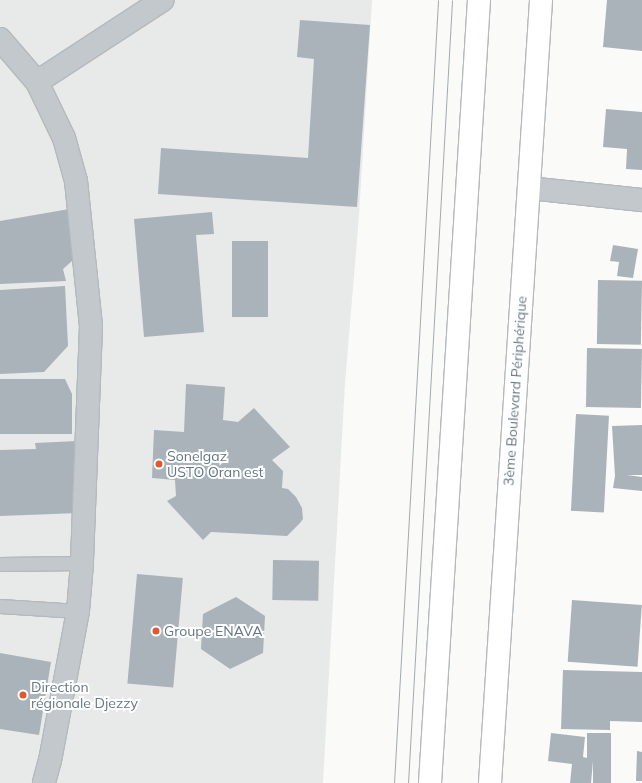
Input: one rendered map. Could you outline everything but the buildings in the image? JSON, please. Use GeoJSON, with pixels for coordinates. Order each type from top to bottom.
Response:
{"type":"FeatureCollection","features":[{"type":"Feature","properties":{"kind":"highway"},"geometry":{"type":"LineString","coordinates":[[430,783],[479,0]]}},
{"type":"Feature","properties":{"kind":"highway","name":"3ème Boulevard Périphérique"},"geometry":{"type":"LineString","coordinates":[[490,783],[541,0]]}},
{"type":"Feature","properties":{"kind":"street"},"geometry":{"type":"LineString","coordinates":[[37,82],[163,0]]}},
{"type":"Feature","properties":{"kind":"street"},"geometry":{"type":"LineString","coordinates":[[0,39],[37,82],[64,138],[76,182],[91,326],[82,562],[78,611],[50,760],[44,783]]}},
{"type":"Feature","properties":{"kind":"street"},"geometry":{"type":"LineString","coordinates":[[529,188],[642,200]]}},
{"type":"Feature","properties":{"kind":"lane"},"geometry":{"type":"LineString","coordinates":[[0,564],[82,562]]}},
{"type":"Feature","properties":{"kind":"lane"},"geometry":{"type":"LineString","coordinates":[[0,606],[78,611]]}},
{"type":"Feature","properties":{"kind":"shaded area"},"geometry":{"type":"Polygon","coordinates":[[[0,0],[372,0],[359,216],[345,383],[323,783],[0,783],[0,0]]]}},
{"type":"Feature","properties":{"kind":"tram line"},"geometry":{"type":"LineString","coordinates":[[394,783],[438,0]]}},
{"type":"Feature","properties":{"kind":"tram line"},"geometry":{"type":"LineString","coordinates":[[408,783],[452,0]]}},
{"type":"Feature","properties":{"kind":"place","name":"Sonelgaz USTO Oran est"},"geometry":{"type":"Point","coordinates":[159,464]}},
{"type":"Feature","properties":{"kind":"place","name":"Groupe ENAVA"},"geometry":{"type":"Point","coordinates":[156,631]}},
{"type":"Feature","properties":{"kind":"place","name":"Direction régionale Djezzy"},"geometry":{"type":"Point","coordinates":[23,695]}}]}
